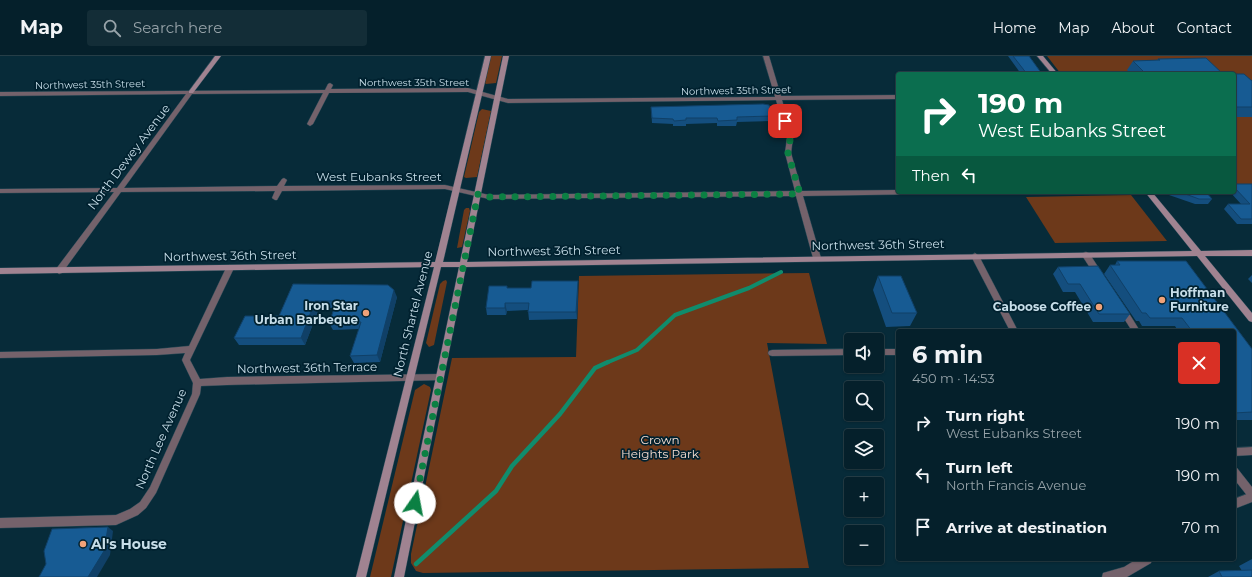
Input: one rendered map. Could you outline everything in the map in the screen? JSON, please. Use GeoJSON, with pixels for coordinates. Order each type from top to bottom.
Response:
{"type":"FeatureCollection","features":[{"type":"Feature","properties":{"kind":"street","name":"North Dewey Avenue"},"geometry":{"type":"LineString","coordinates":[[59,270],[218,56]]}},
{"type":"Feature","properties":{"kind":"street","name":"North Shartel Avenue"},"geometry":{"type":"LineString","coordinates":[[360,577],[438,265],[488,56]]}},
{"type":"Feature","properties":{"kind":"street"},"geometry":{"type":"LineString","coordinates":[[399,577],[506,56]]}},
{"type":"Feature","properties":{"kind":"street"},"geometry":{"type":"LineString","coordinates":[[766,56],[790,140],[788,153],[817,258]]}},
{"type":"Feature","properties":{"kind":"street"},"geometry":{"type":"LineString","coordinates":[[1040,56],[1053,72]]}},
{"type":"Feature","properties":{"kind":"street","name":"Northwest 35th Street"},"geometry":{"type":"LineString","coordinates":[[0,94],[191,92],[329,88],[468,90],[508,101],[896,97]]}},
{"type":"Feature","properties":{"kind":"street"},"geometry":{"type":"LineString","coordinates":[[310,124],[329,88]]}},
{"type":"Feature","properties":{"kind":"street"},"geometry":{"type":"LineString","coordinates":[[275,198],[284,180]]}},
{"type":"Feature","properties":{"kind":"street","name":"West Eubanks Street"},"geometry":{"type":"LineString","coordinates":[[0,191],[445,186],[489,197],[896,192]]}},
{"type":"Feature","properties":{"kind":"street"},"geometry":{"type":"LineString","coordinates":[[1150,194],[1252,319]]}},
{"type":"Feature","properties":{"kind":"street"},"geometry":{"type":"LineString","coordinates":[[1198,254],[1252,253]]}},
{"type":"Feature","properties":{"kind":"street","name":"Northwest 36th Street"},"geometry":{"type":"LineString","coordinates":[[0,271],[464,265],[817,258],[1198,254]]}},
{"type":"Feature","properties":{"kind":"street"},"geometry":{"type":"LineString","coordinates":[[1086,255],[1103,281]]}},
{"type":"Feature","properties":{"kind":"street"},"geometry":{"type":"LineString","coordinates":[[975,256],[1013,329]]}},
{"type":"Feature","properties":{"kind":"street","name":"North Lee Avenue"},"geometry":{"type":"LineString","coordinates":[[0,523],[110,521],[128,516],[139,508],[153,490],[196,394],[197,383],[186,360],[230,268]]}},
{"type":"Feature","properties":{"kind":"street"},"geometry":{"type":"LineString","coordinates":[[1115,300],[1135,329]]}},
{"type":"Feature","properties":{"kind":"street"},"geometry":{"type":"LineString","coordinates":[[0,355],[158,352],[190,349]]}},
{"type":"Feature","properties":{"kind":"street"},"geometry":{"type":"LineString","coordinates":[[772,353],[844,352]]}},
{"type":"Feature","properties":{"kind":"street"},"geometry":{"type":"LineString","coordinates":[[884,352],[896,352]]}},
{"type":"Feature","properties":{"kind":"street","name":"Northwest 36th Terrace"},"geometry":{"type":"LineString","coordinates":[[197,383],[440,378]]}},
{"type":"Feature","properties":{"kind":"street"},"geometry":{"type":"LineString","coordinates":[[1236,452],[1252,451]]}},
{"type":"Feature","properties":{"kind":"street"},"geometry":{"type":"LineString","coordinates":[[1236,474],[1252,496],[1236,503]]}},
{"type":"Feature","properties":{"kind":"street"},"geometry":{"type":"LineString","coordinates":[[1106,577],[1126,572],[1139,561]]}},
{"type":"Feature","properties":{"kind":"green space"},"geometry":{"type":"Polygon","coordinates":[[[491,56],[502,56],[496,83],[486,84],[485,83],[491,56]]]}},
{"type":"Feature","properties":{"kind":"green space"},"geometry":{"type":"Polygon","coordinates":[[[1047,56],[1252,56],[1252,185],[1236,185],[1236,72],[1059,72],[1047,56]]]}},
{"type":"Feature","properties":{"kind":"green space"},"geometry":{"type":"Polygon","coordinates":[[[482,109],[491,111],[477,177],[466,178],[464,177],[479,112],[482,109]]]}},
{"type":"Feature","properties":{"kind":"green space"},"geometry":{"type":"Polygon","coordinates":[[[1131,195],[1167,241],[1055,243],[1026,197],[1131,195]]]}},
{"type":"Feature","properties":{"kind":"green space"},"geometry":{"type":"Polygon","coordinates":[[[469,208],[470,211],[462,247],[457,248],[464,210],[469,208]]]}},
{"type":"Feature","properties":{"kind":"green space","name":"Crown Heights Park"},"geometry":{"type":"Polygon","coordinates":[[[809,273],[827,344],[767,343],[809,568],[423,573],[416,571],[411,563],[411,554],[452,358],[576,357],[579,276],[809,273]]]}},
{"type":"Feature","properties":{"kind":"green space"},"geometry":{"type":"Polygon","coordinates":[[[446,280],[447,282],[434,345],[429,347],[426,343],[440,284],[446,280]]]}},
{"type":"Feature","properties":{"kind":"green space"},"geometry":{"type":"Polygon","coordinates":[[[424,384],[430,387],[431,390],[391,577],[370,577],[415,390],[424,384]]]}},
{"type":"Feature","properties":{"kind":"building"},"geometry":{"type":"Polygon","coordinates":[[[1013,56],[1029,56],[1041,72],[1025,72],[1013,56]]]}},
{"type":"Feature","properties":{"kind":"building"},"geometry":{"type":"Polygon","coordinates":[[[1206,58],[1221,72],[1144,72],[1133,61],[1160,60],[1158,59],[1206,58]]]}},
{"type":"Feature","properties":{"kind":"building"},"geometry":{"type":"Polygon","coordinates":[[[1236,74],[1244,74],[1252,81],[1252,107],[1236,107],[1236,74]]]}},
{"type":"Feature","properties":{"kind":"building"},"geometry":{"type":"Polygon","coordinates":[[[769,105],[772,116],[737,117],[737,120],[718,121],[717,118],[686,118],[686,120],[674,121],[673,119],[652,118],[651,107],[769,105]]]}},
{"type":"Feature","properties":{"kind":"building"},"geometry":{"type":"Polygon","coordinates":[[[1236,184],[1252,184],[1252,219],[1241,219],[1228,204],[1250,204],[1236,189],[1236,184]]]}},
{"type":"Feature","properties":{"kind":"building"},"geometry":{"type":"Polygon","coordinates":[[[1185,194],[1208,194],[1212,199],[1199,199],[1185,194]]]}},
{"type":"Feature","properties":{"kind":"building"},"geometry":{"type":"Polygon","coordinates":[[[1117,261],[1186,261],[1252,349],[1252,412],[1236,413],[1236,329],[1190,329],[1182,318],[1150,318],[1146,313],[1142,313],[1110,265],[1120,265],[1117,261]]]}},
{"type":"Feature","properties":{"kind":"building"},"geometry":{"type":"Polygon","coordinates":[[[1098,266],[1130,314],[1099,314],[1080,284],[1068,284],[1058,267],[1098,266]]]}},
{"type":"Feature","properties":{"kind":"building"},"geometry":{"type":"Polygon","coordinates":[[[878,276],[901,276],[917,313],[892,313],[878,276]]]}},
{"type":"Feature","properties":{"kind":"building"},"geometry":{"type":"Polygon","coordinates":[[[532,281],[578,281],[576,312],[528,312],[529,303],[505,303],[505,308],[486,308],[489,286],[531,288],[532,281]]]}},
{"type":"Feature","properties":{"kind":"building"},"geometry":{"type":"Polygon","coordinates":[[[293,284],[388,285],[394,290],[377,355],[350,356],[361,322],[329,323],[337,301],[315,301],[301,338],[234,338],[245,316],[279,316],[293,284]]]}},
{"type":"Feature","properties":{"kind":"building","name":"Al's House"},"geometry":{"type":"Polygon","coordinates":[[[108,527],[104,551],[88,577],[39,577],[46,564],[44,551],[52,529],[108,527]]]}},
{"type":"Feature","properties":{"kind":"building"},"geometry":{"type":"Polygon","coordinates":[[[1252,570],[1252,577],[1222,577],[1219,571],[1252,570]]]}},
{"type":"Feature","properties":{"kind":"waterway"},"geometry":{"type":"LineString","coordinates":[[606,363],[637,350],[675,315],[749,288],[781,272]]}},
{"type":"Feature","properties":{"kind":"waterway"},"geometry":{"type":"LineString","coordinates":[[416,564],[496,491],[512,466],[560,414],[595,368],[608,362]]}},
{"type":"Feature","properties":{"kind":"place","name":"Hoffman Furniture"},"geometry":{"type":"Point","coordinates":[1162,300]}},
{"type":"Feature","properties":{"kind":"place","name":"Caboose Coffee"},"geometry":{"type":"Point","coordinates":[1099,307]}},
{"type":"Feature","properties":{"kind":"place","name":"Iron Star Urban Barbeque"},"geometry":{"type":"Point","coordinates":[366,313]}},
{"type":"Feature","properties":{"kind":"place","name":"Al's House"},"geometry":{"type":"Point","coordinates":[83,544]}},
{"type":"Feature","properties":{"kind":"route"},"geometry":{"type":"LineString","coordinates":[[415,503],[478,194],[489,197],[800,194],[788,153],[790,140],[785,121]]}}]}
